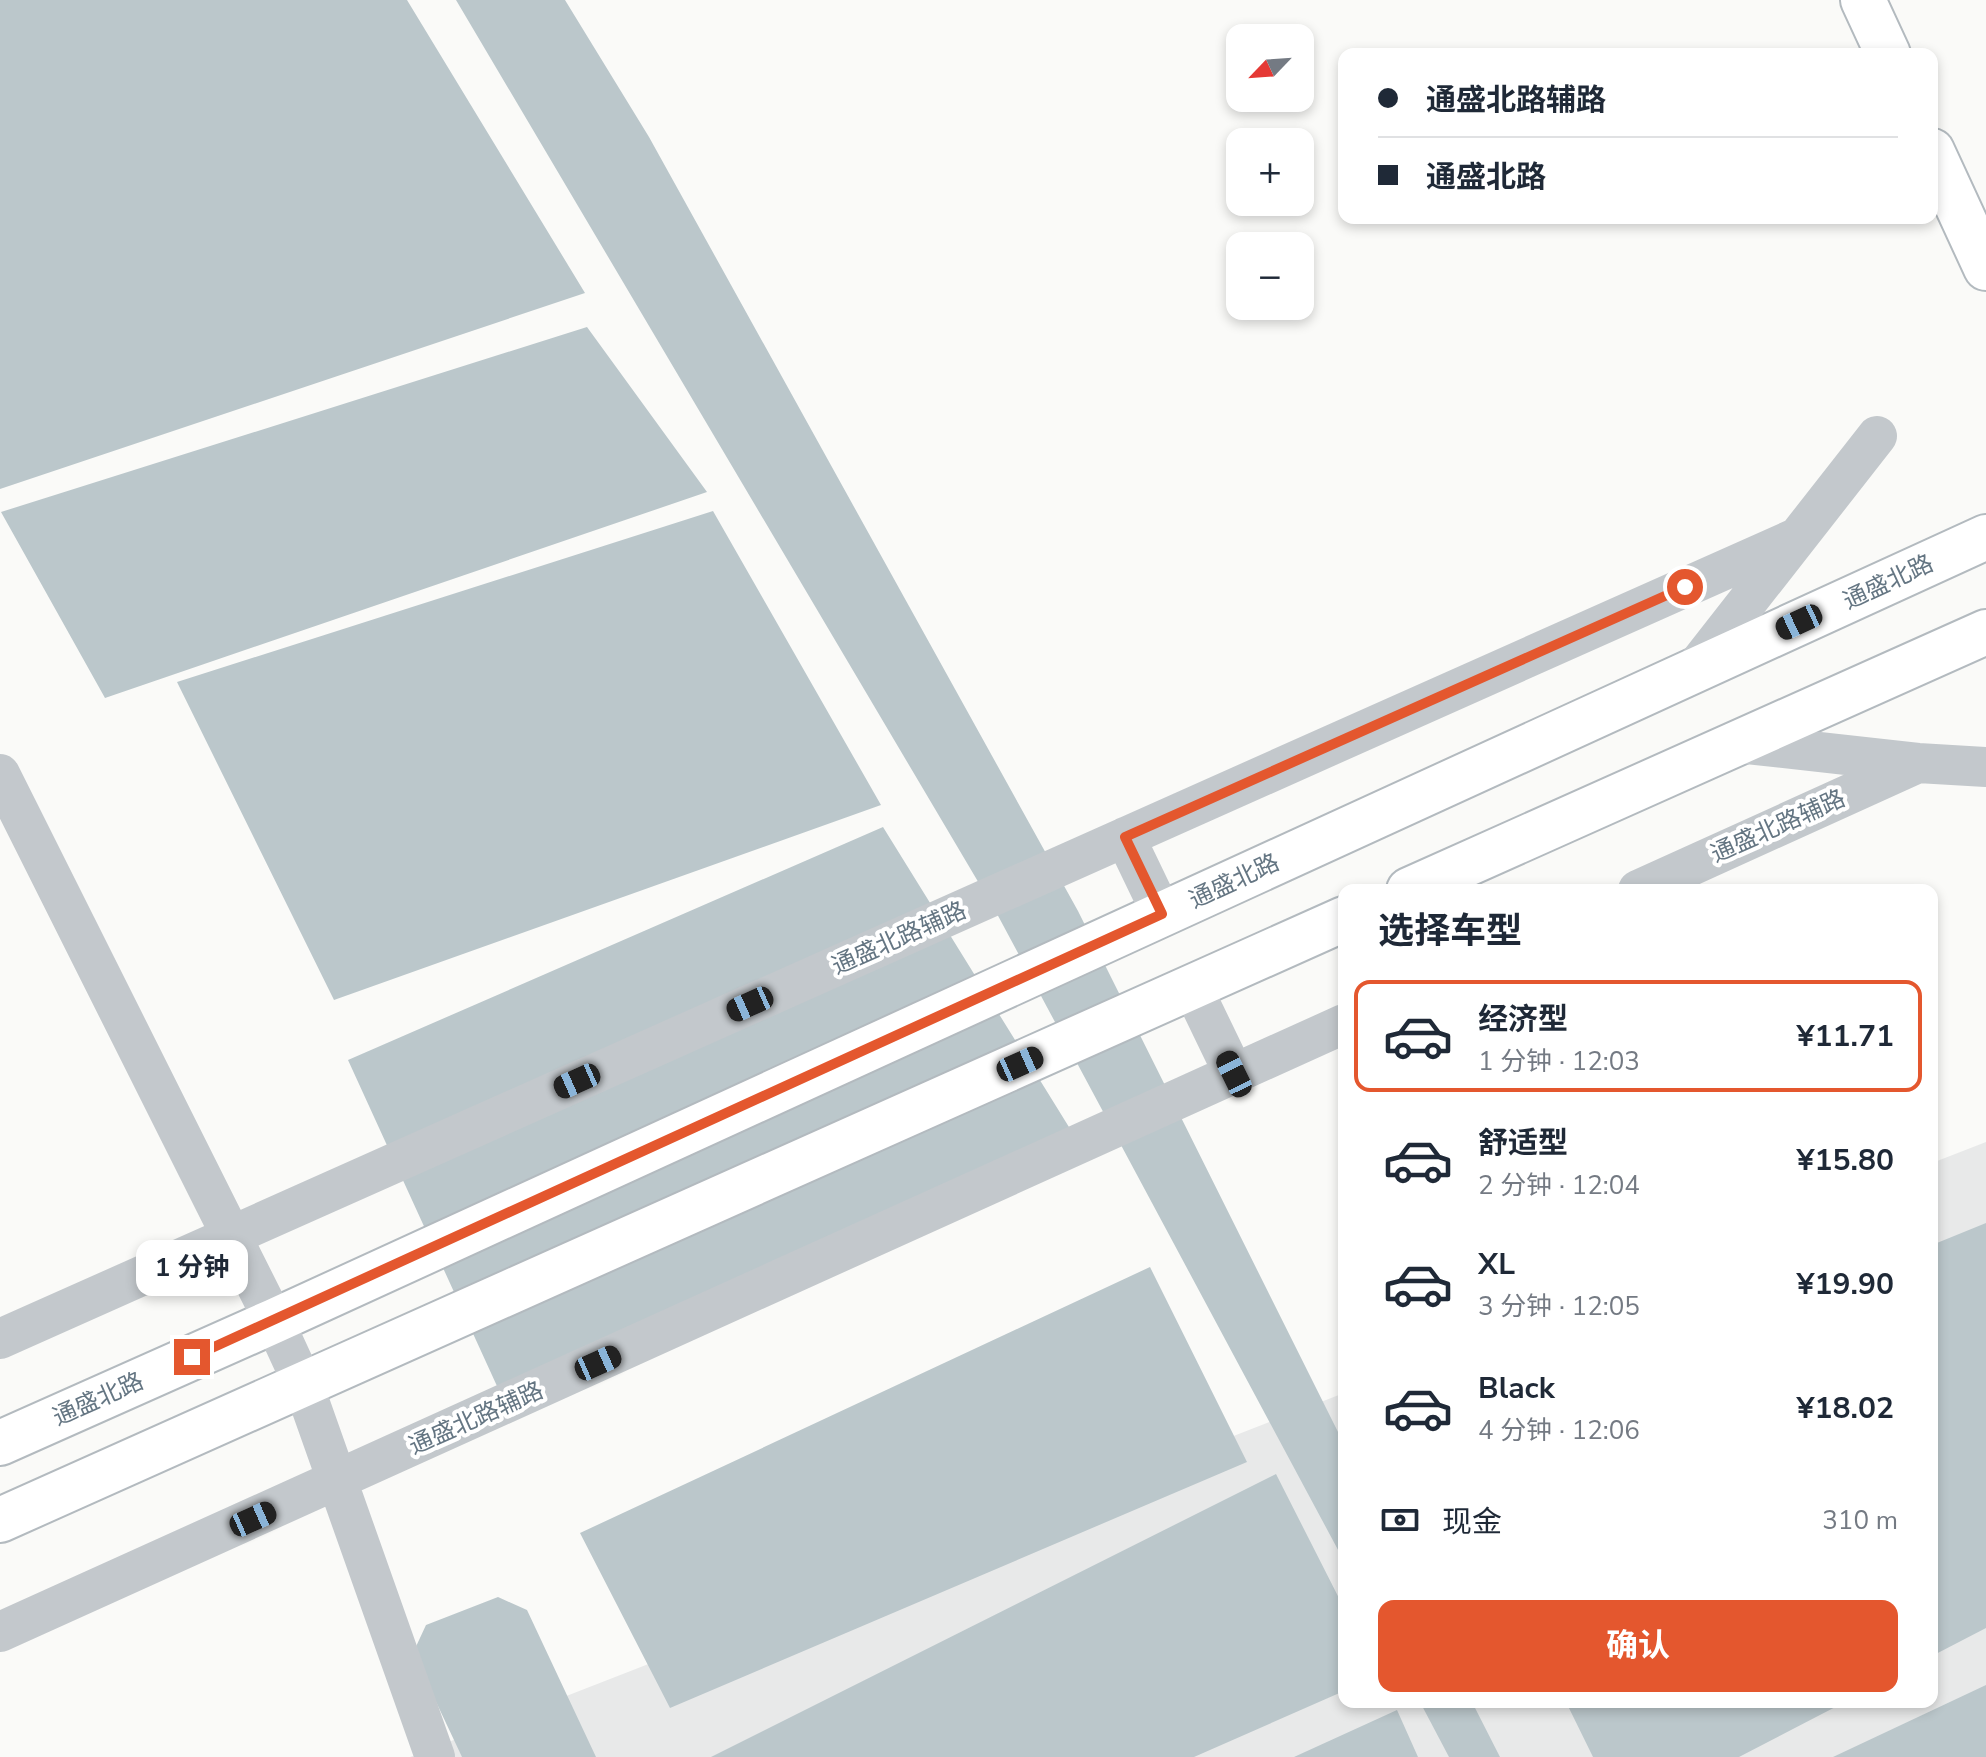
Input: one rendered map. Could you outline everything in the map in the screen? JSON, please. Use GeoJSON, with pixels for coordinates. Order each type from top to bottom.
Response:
{"type":"FeatureCollection","features":[{"type":"Feature","properties":{"kind":"main road"},"geometry":{"type":"LineString","coordinates":[[1863,0],[1885,48]]}},
{"type":"Feature","properties":{"kind":"main road"},"geometry":{"type":"LineString","coordinates":[[1938,164],[1986,268]]}},
{"type":"Feature","properties":{"kind":"main road","name":"通盛北路"},"geometry":{"type":"LineString","coordinates":[[0,1443],[274,1321],[1986,537]]}},
{"type":"Feature","properties":{"kind":"main road"},"geometry":{"type":"LineString","coordinates":[[1422,884],[1986,632]]}},
{"type":"Feature","properties":{"kind":"main road"},"geometry":{"type":"LineString","coordinates":[[0,1520],[1338,922]]}},
{"type":"Feature","properties":{"kind":"street"},"geometry":{"type":"LineString","coordinates":[[1693,671],[1877,436]]}},
{"type":"Feature","properties":{"kind":"street","name":"通盛北路辅路"},"geometry":{"type":"LineString","coordinates":[[0,1339],[1798,537]]}},
{"type":"Feature","properties":{"kind":"street"},"geometry":{"type":"LineString","coordinates":[[1738,743],[1918,763],[1986,767]]}},
{"type":"Feature","properties":{"kind":"street","name":"通盛北路辅路"},"geometry":{"type":"LineString","coordinates":[[1651,884],[1918,763]]}},
{"type":"Feature","properties":{"kind":"street"},"geometry":{"type":"LineString","coordinates":[[0,774],[303,1384],[435,1757]]}},
{"type":"Feature","properties":{"kind":"street"},"geometry":{"type":"LineString","coordinates":[[1125,837],[1162,914]]}},
{"type":"Feature","properties":{"kind":"street"},"geometry":{"type":"LineString","coordinates":[[1192,987],[1234,1074]]}},
{"type":"Feature","properties":{"kind":"street","name":"通盛北路辅路"},"geometry":{"type":"LineString","coordinates":[[0,1632],[1338,1027]]}},
{"type":"Feature","properties":{"kind":"shaded area"},"geometry":{"type":"Polygon","coordinates":[[[0,0],[407,0],[585,293],[0,489],[0,0]]]}},
{"type":"Feature","properties":{"kind":"shaded area"},"geometry":{"type":"Polygon","coordinates":[[[456,0],[565,0],[649,137],[1078,911],[1338,1432],[1338,1550],[996,912],[456,0]]]}},
{"type":"Feature","properties":{"kind":"shaded area"},"geometry":{"type":"Polygon","coordinates":[[[587,327],[707,492],[105,698],[1,512],[587,327]]]}},
{"type":"Feature","properties":{"kind":"shaded area"},"geometry":{"type":"Polygon","coordinates":[[[713,511],[881,805],[334,1000],[177,682],[713,511]]]}},
{"type":"Feature","properties":{"kind":"shaded area"},"geometry":{"type":"Polygon","coordinates":[[[883,827],[1077,1140],[502,1397],[348,1060],[883,827]]]}},
{"type":"Feature","properties":{"kind":"shaded area"},"geometry":{"type":"Polygon","coordinates":[[[1986,1142],[1986,1757],[410,1757],[1338,1395],[1338,1708],[1938,1708],[1938,1161],[1986,1142]]]}},
{"type":"Feature","properties":{"kind":"shaded area"},"geometry":{"type":"Polygon","coordinates":[[[1986,1223],[1986,1628],[1938,1653],[1938,1243],[1986,1223]]]}},
{"type":"Feature","properties":{"kind":"shaded area"},"geometry":{"type":"Polygon","coordinates":[[[1150,1267],[1247,1462],[670,1708],[580,1533],[1150,1267]]]}},
{"type":"Feature","properties":{"kind":"shaded area"},"geometry":{"type":"Polygon","coordinates":[[[1276,1474],[1338,1596],[1338,1694],[1194,1757],[711,1757],[1276,1474]]]}},
{"type":"Feature","properties":{"kind":"shaded area"},"geometry":{"type":"Polygon","coordinates":[[[498,1597],[527,1610],[596,1757],[462,1757],[413,1653],[426,1625],[498,1597]]]}},
{"type":"Feature","properties":{"kind":"shaded area"},"geometry":{"type":"Polygon","coordinates":[[[1986,1685],[1986,1757],[1833,1757],[1938,1708],[1986,1685]]]}},
{"type":"Feature","properties":{"kind":"shaded area"},"geometry":{"type":"Polygon","coordinates":[[[1423,1708],[1475,1708],[1500,1757],[1449,1757],[1423,1708]]]}},
{"type":"Feature","properties":{"kind":"shaded area"},"geometry":{"type":"Polygon","coordinates":[[[1569,1708],[1833,1708],[1739,1757],[1593,1757],[1569,1708]]]}},
{"type":"Feature","properties":{"kind":"shaded area"},"geometry":{"type":"Polygon","coordinates":[[[1397,1710],[1418,1757],[1294,1757],[1397,1710]]]}},
{"type":"Feature","properties":{"kind":"route"},"geometry":{"type":"LineString","coordinates":[[192,1357],[1162,914],[1125,837],[1685,587]]}}]}
